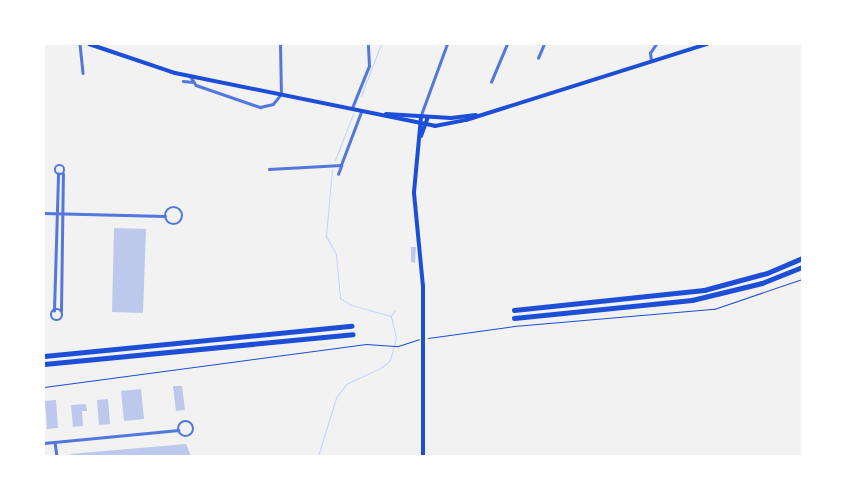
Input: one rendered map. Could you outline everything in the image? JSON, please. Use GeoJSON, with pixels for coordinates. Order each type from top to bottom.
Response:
{"type":"FeatureCollection","features":[{"type":"Feature","properties":{"kind":"highway"},"geometry":{"type":"LineString","coordinates":[[514,310],[704,290],[767,273],[802,258]]}},
{"type":"Feature","properties":{"kind":"highway"},"geometry":{"type":"LineString","coordinates":[[514,318],[692,300],[762,284],[802,267]]}},
{"type":"Feature","properties":{"kind":"highway"},"geometry":{"type":"LineString","coordinates":[[44,356],[352,326]]}},
{"type":"Feature","properties":{"kind":"highway"},"geometry":{"type":"LineString","coordinates":[[44,364],[353,334]]}},
{"type":"Feature","properties":{"kind":"main road"},"geometry":{"type":"LineString","coordinates":[[89,44],[151,66],[191,76],[352,108],[420,125],[451,124],[707,44]]}},
{"type":"Feature","properties":{"kind":"main road"},"geometry":{"type":"LineString","coordinates":[[380,114],[461,117],[488,113]]}},
{"type":"Feature","properties":{"kind":"main road"},"geometry":{"type":"LineString","coordinates":[[421,117],[421,138],[414,193],[422,266],[423,456]]}},
{"type":"Feature","properties":{"kind":"main road"},"geometry":{"type":"LineString","coordinates":[[421,138],[427,125],[428,117]]}},
{"type":"Feature","properties":{"kind":"street"},"geometry":{"type":"LineString","coordinates":[[80,44],[83,73]]}},
{"type":"Feature","properties":{"kind":"street"},"geometry":{"type":"LineString","coordinates":[[182,81],[193,82],[240,102],[260,107],[273,104],[281,94],[280,44]]}},
{"type":"Feature","properties":{"kind":"street"},"geometry":{"type":"LineString","coordinates":[[352,108],[370,66],[368,44]]}},
{"type":"Feature","properties":{"kind":"street"},"geometry":{"type":"LineString","coordinates":[[421,117],[425,108],[429,87],[447,44]]}},
{"type":"Feature","properties":{"kind":"street"},"geometry":{"type":"LineString","coordinates":[[491,82],[507,44]]}},
{"type":"Feature","properties":{"kind":"street"},"geometry":{"type":"LineString","coordinates":[[538,58],[544,44]]}},
{"type":"Feature","properties":{"kind":"street"},"geometry":{"type":"LineString","coordinates":[[651,61],[650,53],[656,44]]}},
{"type":"Feature","properties":{"kind":"street"},"geometry":{"type":"LineString","coordinates":[[191,76],[193,82]]}},
{"type":"Feature","properties":{"kind":"street"},"geometry":{"type":"LineString","coordinates":[[425,108],[428,117]]}},
{"type":"Feature","properties":{"kind":"street"},"geometry":{"type":"LineString","coordinates":[[338,174],[361,110]]}},
{"type":"Feature","properties":{"kind":"street"},"geometry":{"type":"LineString","coordinates":[[269,170],[341,165]]}},
{"type":"Feature","properties":{"kind":"street"},"geometry":{"type":"LineString","coordinates":[[61,166],[65,170],[63,174],[62,316],[57,321],[52,316],[54,311],[55,213],[58,174],[56,169],[61,166]]}},
{"type":"Feature","properties":{"kind":"street"},"geometry":{"type":"LineString","coordinates":[[58,174],[63,174]]}},
{"type":"Feature","properties":{"kind":"street"},"geometry":{"type":"LineString","coordinates":[[44,213],[165,216],[173,225],[179,223],[182,216],[178,208],[172,207],[165,216]]}},
{"type":"Feature","properties":{"kind":"street"},"geometry":{"type":"LineString","coordinates":[[54,311],[61,311]]}},
{"type":"Feature","properties":{"kind":"street"},"geometry":{"type":"LineString","coordinates":[[184,421],[194,428],[187,438],[180,436],[178,430],[184,421]]}},
{"type":"Feature","properties":{"kind":"street"},"geometry":{"type":"LineString","coordinates":[[44,443],[178,430]]}},
{"type":"Feature","properties":{"kind":"street"},"geometry":{"type":"LineString","coordinates":[[55,442],[57,456]]}},
{"type":"Feature","properties":{"kind":"path"},"geometry":{"type":"LineString","coordinates":[[44,387],[366,344],[398,346],[422,338],[522,325],[638,315],[660,316],[714,309],[802,279]]}},
{"type":"Feature","properties":{"kind":"building"},"geometry":{"type":"Polygon","coordinates":[[[114,228],[146,229],[143,313],[112,312],[114,228]]]}},
{"type":"Feature","properties":{"kind":"building"},"geometry":{"type":"Polygon","coordinates":[[[411,247],[416,247],[415,263],[411,262],[411,247]]]}},
{"type":"Feature","properties":{"kind":"building"},"geometry":{"type":"Polygon","coordinates":[[[173,386],[182,386],[185,410],[176,411],[173,386]]]}},
{"type":"Feature","properties":{"kind":"building"},"geometry":{"type":"Polygon","coordinates":[[[141,389],[144,419],[124,421],[121,391],[141,389]]]}},
{"type":"Feature","properties":{"kind":"building"},"geometry":{"type":"Polygon","coordinates":[[[108,399],[110,424],[99,425],[97,400],[108,399]]]}},
{"type":"Feature","properties":{"kind":"building"},"geometry":{"type":"Polygon","coordinates":[[[56,400],[58,428],[47,429],[45,401],[56,400]]]}},
{"type":"Feature","properties":{"kind":"building"},"geometry":{"type":"Polygon","coordinates":[[[86,404],[87,411],[82,411],[83,426],[73,427],[71,405],[86,404]]]}},
{"type":"Feature","properties":{"kind":"building"},"geometry":{"type":"Polygon","coordinates":[[[186,444],[191,456],[71,456],[70,454],[186,444]]]}},
{"type":"Feature","properties":{"kind":"waterway"},"geometry":{"type":"LineString","coordinates":[[361,96],[381,44]]}},
{"type":"Feature","properties":{"kind":"waterway"},"geometry":{"type":"LineString","coordinates":[[335,160],[353,114]]}},
{"type":"Feature","properties":{"kind":"waterway"},"geometry":{"type":"LineString","coordinates":[[318,456],[336,398],[346,384],[382,367],[390,360],[396,338],[391,316],[351,305],[340,298],[336,254],[326,236],[332,169]]}},
{"type":"Feature","properties":{"kind":"waterway"},"geometry":{"type":"LineString","coordinates":[[391,316],[395,310]]}}]}
